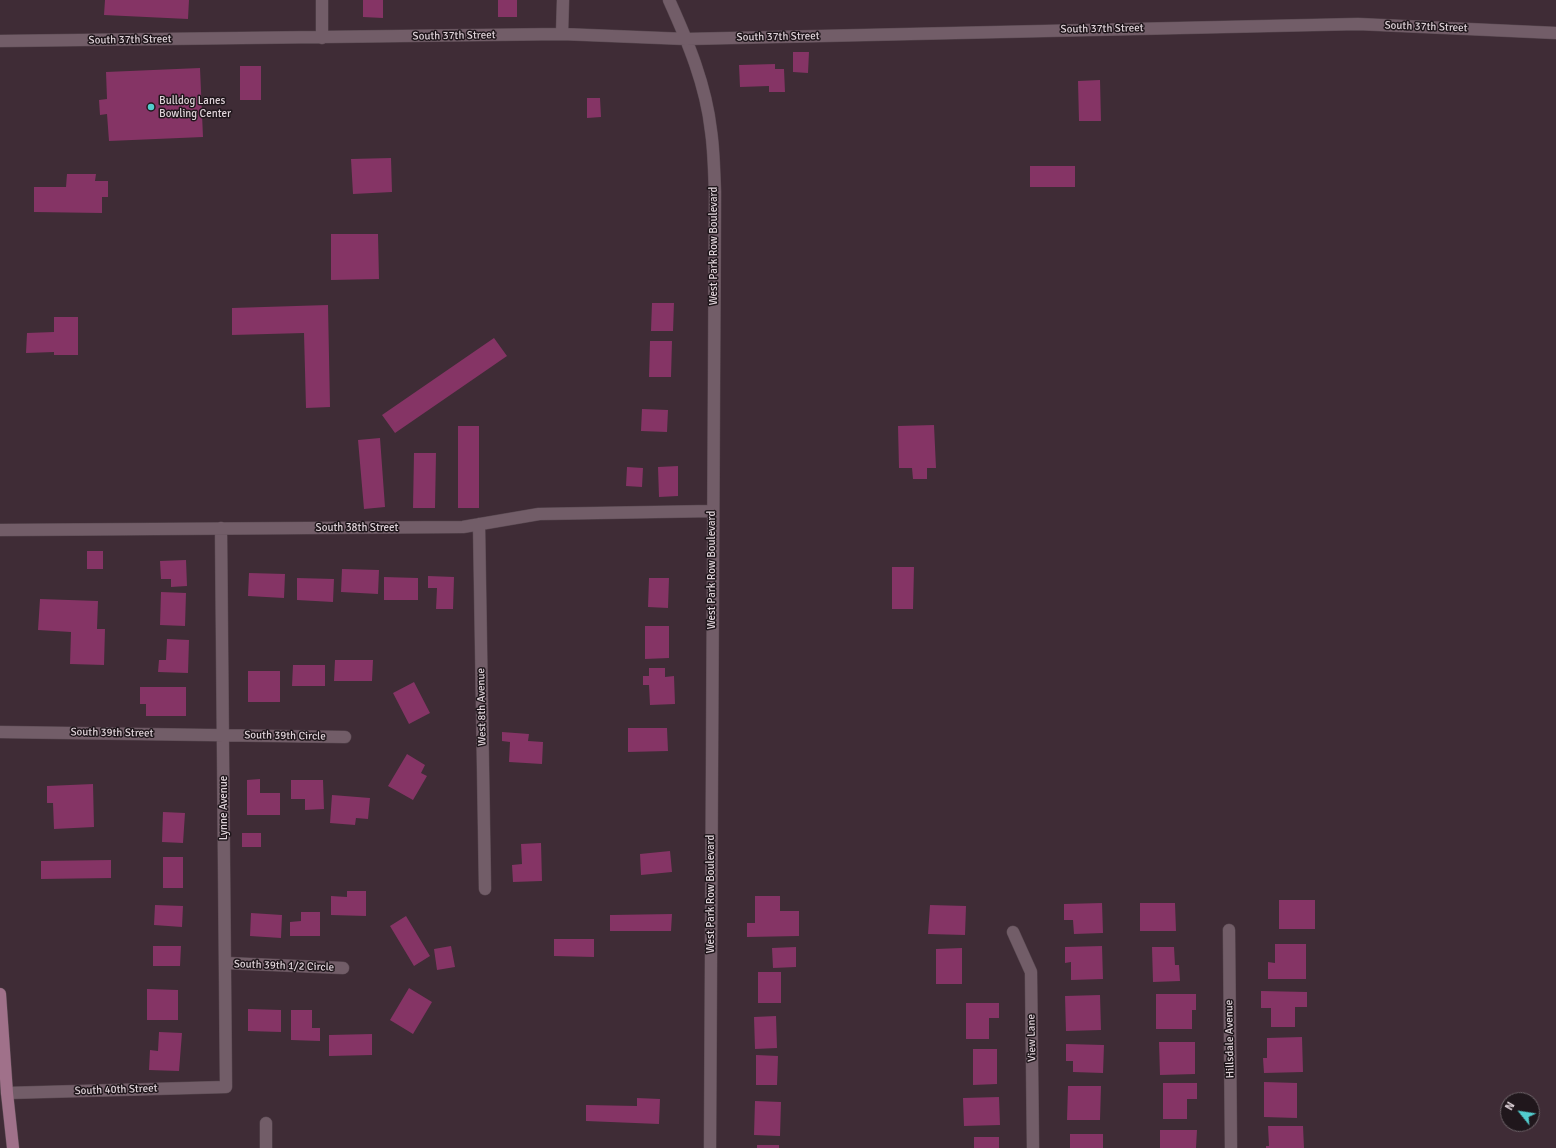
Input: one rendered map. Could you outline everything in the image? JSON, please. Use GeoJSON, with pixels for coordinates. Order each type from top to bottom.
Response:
{"type":"FeatureCollection","features":[{"type":"Feature","properties":{"kind":"main road"},"geometry":{"type":"LineString","coordinates":[[0,994],[7,1093],[13,1148]]}},
{"type":"Feature","properties":{"kind":"street"},"geometry":{"type":"LineString","coordinates":[[322,0],[322,38]]}},
{"type":"Feature","properties":{"kind":"street"},"geometry":{"type":"LineString","coordinates":[[562,34],[563,0]]}},
{"type":"Feature","properties":{"kind":"street","name":"West Park Row Boulevard"},"geometry":{"type":"LineString","coordinates":[[669,0],[686,39],[702,82],[711,130],[715,192],[710,1148]]}},
{"type":"Feature","properties":{"kind":"street","name":"South 37th Street"},"geometry":{"type":"LineString","coordinates":[[0,41],[562,34],[686,39],[1358,24],[1556,33]]}},
{"type":"Feature","properties":{"kind":"street","name":"South 38th Street"},"geometry":{"type":"LineString","coordinates":[[0,530],[463,527],[539,514],[713,511]]}},
{"type":"Feature","properties":{"kind":"street","name":"West 8th Avenue"},"geometry":{"type":"LineString","coordinates":[[479,524],[485,889]]}},
{"type":"Feature","properties":{"kind":"street","name":"Lynne Avenue"},"geometry":{"type":"LineString","coordinates":[[221,528],[226,1087]]}},
{"type":"Feature","properties":{"kind":"street","name":"South 39th Street"},"geometry":{"type":"LineString","coordinates":[[0,732],[224,734]]}},
{"type":"Feature","properties":{"kind":"street","name":"South 39th Circle"},"geometry":{"type":"LineString","coordinates":[[224,734],[345,737]]}},
{"type":"Feature","properties":{"kind":"street","name":"Hillsdale Avenue"},"geometry":{"type":"LineString","coordinates":[[1229,930],[1231,1148]]}},
{"type":"Feature","properties":{"kind":"street","name":"View Lane"},"geometry":{"type":"LineString","coordinates":[[1013,932],[1031,972],[1033,1148]]}},
{"type":"Feature","properties":{"kind":"street","name":"South 39th 1/2 Circle"},"geometry":{"type":"LineString","coordinates":[[226,963],[343,968]]}},
{"type":"Feature","properties":{"kind":"street","name":"South 40th Street"},"geometry":{"type":"LineString","coordinates":[[7,1093],[226,1087]]}},
{"type":"Feature","properties":{"kind":"street"},"geometry":{"type":"LineString","coordinates":[[266,1123],[266,1148]]}},
{"type":"Feature","properties":{"kind":"building"},"geometry":{"type":"Polygon","coordinates":[[[105,0],[189,0],[188,19],[104,15],[105,0]]]}},
{"type":"Feature","properties":{"kind":"building"},"geometry":{"type":"Polygon","coordinates":[[[363,0],[383,0],[383,18],[363,17],[363,0]]]}},
{"type":"Feature","properties":{"kind":"building"},"geometry":{"type":"Polygon","coordinates":[[[498,0],[517,0],[517,17],[498,17],[498,0]]]}},
{"type":"Feature","properties":{"kind":"building"},"geometry":{"type":"Polygon","coordinates":[[[793,52],[809,52],[808,73],[793,72],[793,52]]]}},
{"type":"Feature","properties":{"kind":"building"},"geometry":{"type":"Polygon","coordinates":[[[775,64],[775,69],[784,69],[785,92],[769,92],[769,86],[740,87],[739,65],[775,64]]]}},
{"type":"Feature","properties":{"kind":"building"},"geometry":{"type":"Polygon","coordinates":[[[240,66],[261,66],[261,100],[240,100],[240,66]]]}},
{"type":"Feature","properties":{"kind":"building","name":"Bulldog Lanes Bowling Center"},"geometry":{"type":"Polygon","coordinates":[[[200,68],[203,137],[109,141],[107,114],[100,115],[99,100],[107,99],[106,72],[200,68]]]}},
{"type":"Feature","properties":{"kind":"building"},"geometry":{"type":"Polygon","coordinates":[[[1100,80],[1101,121],[1079,121],[1078,81],[1100,80]]]}},
{"type":"Feature","properties":{"kind":"building"},"geometry":{"type":"Polygon","coordinates":[[[587,98],[600,98],[601,117],[587,118],[587,98]]]}},
{"type":"Feature","properties":{"kind":"building"},"geometry":{"type":"Polygon","coordinates":[[[391,158],[392,192],[353,194],[351,159],[391,158]]]}},
{"type":"Feature","properties":{"kind":"building"},"geometry":{"type":"Polygon","coordinates":[[[1030,166],[1075,166],[1075,187],[1030,187],[1030,166]]]}},
{"type":"Feature","properties":{"kind":"building"},"geometry":{"type":"Polygon","coordinates":[[[67,174],[96,174],[95,181],[108,181],[108,197],[102,197],[102,213],[34,212],[34,187],[66,187],[67,174]]]}},
{"type":"Feature","properties":{"kind":"building"},"geometry":{"type":"Polygon","coordinates":[[[331,234],[378,234],[379,279],[331,280],[331,234]]]}},
{"type":"Feature","properties":{"kind":"building"},"geometry":{"type":"Polygon","coordinates":[[[652,303],[674,303],[673,331],[651,331],[652,303]]]}},
{"type":"Feature","properties":{"kind":"building"},"geometry":{"type":"Polygon","coordinates":[[[328,305],[330,407],[306,408],[304,333],[232,335],[232,308],[328,305]]]}},
{"type":"Feature","properties":{"kind":"building"},"geometry":{"type":"Polygon","coordinates":[[[54,317],[78,317],[78,355],[54,355],[54,352],[26,353],[27,333],[54,332],[54,317]]]}},
{"type":"Feature","properties":{"kind":"building"},"geometry":{"type":"Polygon","coordinates":[[[494,338],[507,356],[395,433],[382,415],[494,338]]]}},
{"type":"Feature","properties":{"kind":"building"},"geometry":{"type":"Polygon","coordinates":[[[650,341],[672,341],[671,377],[649,377],[650,341]]]}},
{"type":"Feature","properties":{"kind":"building"},"geometry":{"type":"Polygon","coordinates":[[[642,409],[668,410],[667,432],[641,431],[642,409]]]}},
{"type":"Feature","properties":{"kind":"building"},"geometry":{"type":"Polygon","coordinates":[[[934,425],[936,468],[927,468],[927,479],[913,479],[912,468],[899,468],[898,426],[934,425]]]}},
{"type":"Feature","properties":{"kind":"building"},"geometry":{"type":"Polygon","coordinates":[[[458,426],[479,426],[479,508],[458,508],[458,426]]]}},
{"type":"Feature","properties":{"kind":"building"},"geometry":{"type":"Polygon","coordinates":[[[380,438],[385,507],[364,509],[358,440],[380,438]]]}},
{"type":"Feature","properties":{"kind":"building"},"geometry":{"type":"Polygon","coordinates":[[[414,453],[436,453],[435,508],[413,508],[414,453]]]}},
{"type":"Feature","properties":{"kind":"building"},"geometry":{"type":"Polygon","coordinates":[[[678,466],[678,496],[659,497],[658,467],[678,466]]]}},
{"type":"Feature","properties":{"kind":"building"},"geometry":{"type":"Polygon","coordinates":[[[627,467],[643,468],[642,487],[626,486],[627,467]]]}},
{"type":"Feature","properties":{"kind":"building"},"geometry":{"type":"Polygon","coordinates":[[[87,551],[103,551],[103,569],[87,569],[87,551]]]}},
{"type":"Feature","properties":{"kind":"building"},"geometry":{"type":"Polygon","coordinates":[[[186,560],[187,586],[171,587],[171,579],[161,579],[160,561],[186,560]]]}},
{"type":"Feature","properties":{"kind":"building"},"geometry":{"type":"Polygon","coordinates":[[[892,567],[914,567],[913,609],[892,609],[892,567]]]}},
{"type":"Feature","properties":{"kind":"building"},"geometry":{"type":"Polygon","coordinates":[[[342,569],[379,570],[378,594],[341,592],[342,569]]]}},
{"type":"Feature","properties":{"kind":"building"},"geometry":{"type":"Polygon","coordinates":[[[249,573],[285,574],[284,598],[248,596],[249,573]]]}},
{"type":"Feature","properties":{"kind":"building"},"geometry":{"type":"Polygon","coordinates":[[[428,576],[454,577],[453,609],[436,609],[437,588],[428,588],[428,576]]]}},
{"type":"Feature","properties":{"kind":"building"},"geometry":{"type":"Polygon","coordinates":[[[384,577],[418,578],[418,600],[384,600],[384,577]]]}},
{"type":"Feature","properties":{"kind":"building"},"geometry":{"type":"Polygon","coordinates":[[[297,578],[334,579],[333,602],[297,600],[297,578]]]}},
{"type":"Feature","properties":{"kind":"building"},"geometry":{"type":"Polygon","coordinates":[[[649,578],[669,578],[668,608],[648,607],[649,578]]]}},
{"type":"Feature","properties":{"kind":"building"},"geometry":{"type":"Polygon","coordinates":[[[161,592],[186,593],[185,626],[160,625],[161,592]]]}},
{"type":"Feature","properties":{"kind":"building"},"geometry":{"type":"Polygon","coordinates":[[[40,599],[98,601],[97,629],[105,629],[104,665],[70,664],[71,632],[38,630],[40,599]]]}},
{"type":"Feature","properties":{"kind":"building"},"geometry":{"type":"Polygon","coordinates":[[[645,626],[669,626],[669,658],[645,659],[645,626]]]}},
{"type":"Feature","properties":{"kind":"building"},"geometry":{"type":"Polygon","coordinates":[[[167,639],[189,640],[188,673],[158,672],[159,660],[166,660],[167,639]]]}},
{"type":"Feature","properties":{"kind":"building"},"geometry":{"type":"Polygon","coordinates":[[[335,660],[373,660],[372,681],[334,681],[335,660]]]}},
{"type":"Feature","properties":{"kind":"building"},"geometry":{"type":"Polygon","coordinates":[[[293,665],[325,665],[325,686],[292,686],[293,665]]]}},
{"type":"Feature","properties":{"kind":"building"},"geometry":{"type":"Polygon","coordinates":[[[649,668],[665,668],[665,677],[674,676],[675,704],[650,705],[649,685],[643,685],[643,676],[649,676],[649,668]]]}},
{"type":"Feature","properties":{"kind":"building"},"geometry":{"type":"Polygon","coordinates":[[[248,671],[280,671],[280,702],[248,702],[248,671]]]}},
{"type":"Feature","properties":{"kind":"building"},"geometry":{"type":"Polygon","coordinates":[[[414,682],[430,713],[409,724],[393,693],[414,682]]]}},
{"type":"Feature","properties":{"kind":"building"},"geometry":{"type":"Polygon","coordinates":[[[140,687],[186,687],[186,716],[146,716],[146,704],[140,704],[140,687]]]}},
{"type":"Feature","properties":{"kind":"building"},"geometry":{"type":"Polygon","coordinates":[[[628,728],[667,728],[668,751],[628,752],[628,728]]]}},
{"type":"Feature","properties":{"kind":"building"},"geometry":{"type":"Polygon","coordinates":[[[502,732],[529,734],[528,741],[543,742],[542,764],[509,762],[510,742],[502,741],[502,732]]]}},
{"type":"Feature","properties":{"kind":"building"},"geometry":{"type":"Polygon","coordinates":[[[407,754],[425,765],[421,773],[427,776],[413,800],[388,786],[407,754]]]}},
{"type":"Feature","properties":{"kind":"building"},"geometry":{"type":"Polygon","coordinates":[[[260,779],[260,793],[280,793],[280,815],[247,815],[247,780],[260,779]]]}},
{"type":"Feature","properties":{"kind":"building"},"geometry":{"type":"Polygon","coordinates":[[[291,780],[323,780],[324,809],[305,810],[305,799],[291,799],[291,780]]]}},
{"type":"Feature","properties":{"kind":"building"},"geometry":{"type":"Polygon","coordinates":[[[93,784],[94,827],[54,829],[53,803],[47,803],[47,786],[93,784]]]}},
{"type":"Feature","properties":{"kind":"building"},"geometry":{"type":"Polygon","coordinates":[[[332,795],[370,798],[368,819],[356,818],[355,825],[330,823],[332,795]]]}},
{"type":"Feature","properties":{"kind":"building"},"geometry":{"type":"Polygon","coordinates":[[[163,812],[185,813],[183,843],[162,842],[163,812]]]}},
{"type":"Feature","properties":{"kind":"building"},"geometry":{"type":"Polygon","coordinates":[[[242,833],[261,833],[261,847],[242,847],[242,833]]]}},
{"type":"Feature","properties":{"kind":"building"},"geometry":{"type":"Polygon","coordinates":[[[541,843],[542,881],[513,882],[512,865],[522,864],[521,844],[541,843]]]}},
{"type":"Feature","properties":{"kind":"building"},"geometry":{"type":"Polygon","coordinates":[[[670,851],[672,872],[641,875],[640,854],[670,851]]]}},
{"type":"Feature","properties":{"kind":"building"},"geometry":{"type":"Polygon","coordinates":[[[163,857],[183,857],[183,888],[163,888],[163,857]]]}},
{"type":"Feature","properties":{"kind":"building"},"geometry":{"type":"Polygon","coordinates":[[[111,860],[111,878],[41,879],[41,861],[111,860]]]}},
{"type":"Feature","properties":{"kind":"building"},"geometry":{"type":"Polygon","coordinates":[[[347,891],[366,891],[366,916],[331,915],[331,896],[347,897],[347,891]]]}},
{"type":"Feature","properties":{"kind":"building"},"geometry":{"type":"Polygon","coordinates":[[[755,896],[780,896],[780,911],[799,911],[799,936],[747,937],[747,923],[755,923],[755,896]]]}},
{"type":"Feature","properties":{"kind":"building"},"geometry":{"type":"Polygon","coordinates":[[[1279,900],[1315,900],[1315,929],[1279,929],[1279,900]]]}},
{"type":"Feature","properties":{"kind":"building"},"geometry":{"type":"Polygon","coordinates":[[[1102,903],[1103,933],[1074,934],[1073,920],[1064,920],[1064,904],[1102,903]]]}},
{"type":"Feature","properties":{"kind":"building"},"geometry":{"type":"Polygon","coordinates":[[[1140,903],[1175,903],[1176,931],[1140,931],[1140,903]]]}},
{"type":"Feature","properties":{"kind":"building"},"geometry":{"type":"Polygon","coordinates":[[[155,905],[183,906],[182,927],[154,925],[155,905]]]}},
{"type":"Feature","properties":{"kind":"building"},"geometry":{"type":"Polygon","coordinates":[[[930,905],[966,906],[965,935],[928,934],[930,905]]]}},
{"type":"Feature","properties":{"kind":"building"},"geometry":{"type":"Polygon","coordinates":[[[301,912],[320,912],[320,936],[290,936],[290,922],[301,921],[301,912]]]}},
{"type":"Feature","properties":{"kind":"building"},"geometry":{"type":"Polygon","coordinates":[[[251,913],[282,915],[281,938],[250,936],[251,913]]]}},
{"type":"Feature","properties":{"kind":"building"},"geometry":{"type":"Polygon","coordinates":[[[672,914],[671,931],[610,931],[610,915],[672,914]]]}},
{"type":"Feature","properties":{"kind":"building"},"geometry":{"type":"Polygon","coordinates":[[[406,916],[430,956],[414,966],[390,926],[406,916]]]}},
{"type":"Feature","properties":{"kind":"building"},"geometry":{"type":"Polygon","coordinates":[[[554,939],[594,939],[594,957],[554,956],[554,939]]]}},
{"type":"Feature","properties":{"kind":"building"},"geometry":{"type":"Polygon","coordinates":[[[1275,944],[1306,944],[1306,979],[1268,979],[1268,962],[1275,963],[1275,944]]]}},
{"type":"Feature","properties":{"kind":"building"},"geometry":{"type":"Polygon","coordinates":[[[153,946],[181,946],[180,966],[153,966],[153,946]]]}},
{"type":"Feature","properties":{"kind":"building"},"geometry":{"type":"Polygon","coordinates":[[[451,946],[455,967],[437,970],[434,949],[451,946]]]}},
{"type":"Feature","properties":{"kind":"building"},"geometry":{"type":"Polygon","coordinates":[[[1102,946],[1103,979],[1071,980],[1071,962],[1065,963],[1065,947],[1102,946]]]}},
{"type":"Feature","properties":{"kind":"building"},"geometry":{"type":"Polygon","coordinates":[[[796,947],[796,967],[773,968],[772,948],[796,947]]]}},
{"type":"Feature","properties":{"kind":"building"},"geometry":{"type":"Polygon","coordinates":[[[1152,947],[1174,947],[1175,965],[1179,965],[1180,981],[1153,982],[1152,947]]]}},
{"type":"Feature","properties":{"kind":"building"},"geometry":{"type":"Polygon","coordinates":[[[962,948],[962,984],[936,984],[936,949],[962,948]]]}},
{"type":"Feature","properties":{"kind":"building"},"geometry":{"type":"Polygon","coordinates":[[[758,972],[781,972],[781,1003],[758,1003],[758,972]]]}},
{"type":"Feature","properties":{"kind":"building"},"geometry":{"type":"Polygon","coordinates":[[[409,988],[432,1002],[413,1034],[390,1020],[409,988]]]}},
{"type":"Feature","properties":{"kind":"building"},"geometry":{"type":"Polygon","coordinates":[[[147,989],[178,990],[178,1020],[147,1020],[147,989]]]}},
{"type":"Feature","properties":{"kind":"building"},"geometry":{"type":"Polygon","coordinates":[[[1261,991],[1307,992],[1307,1007],[1295,1007],[1295,1027],[1271,1027],[1271,1008],[1261,1008],[1261,991]]]}},
{"type":"Feature","properties":{"kind":"building"},"geometry":{"type":"Polygon","coordinates":[[[1156,994],[1196,994],[1196,1010],[1192,1010],[1192,1029],[1156,1029],[1156,994]]]}},
{"type":"Feature","properties":{"kind":"building"},"geometry":{"type":"Polygon","coordinates":[[[1100,995],[1101,1030],[1066,1031],[1065,996],[1100,995]]]}},
{"type":"Feature","properties":{"kind":"building"},"geometry":{"type":"Polygon","coordinates":[[[966,1003],[999,1003],[999,1018],[989,1018],[989,1039],[966,1039],[966,1003]]]}},
{"type":"Feature","properties":{"kind":"building"},"geometry":{"type":"Polygon","coordinates":[[[248,1009],[281,1010],[281,1032],[248,1031],[248,1009]]]}},
{"type":"Feature","properties":{"kind":"building"},"geometry":{"type":"Polygon","coordinates":[[[291,1010],[312,1010],[312,1028],[320,1028],[320,1041],[291,1040],[291,1010]]]}},
{"type":"Feature","properties":{"kind":"building"},"geometry":{"type":"Polygon","coordinates":[[[776,1016],[777,1048],[755,1049],[754,1017],[776,1016]]]}},
{"type":"Feature","properties":{"kind":"building"},"geometry":{"type":"Polygon","coordinates":[[[159,1032],[182,1033],[179,1071],[149,1070],[150,1050],[158,1051],[159,1032]]]}},
{"type":"Feature","properties":{"kind":"building"},"geometry":{"type":"Polygon","coordinates":[[[372,1034],[372,1055],[329,1056],[329,1035],[372,1034]]]}},
{"type":"Feature","properties":{"kind":"building"},"geometry":{"type":"Polygon","coordinates":[[[1302,1037],[1303,1072],[1264,1073],[1263,1058],[1267,1058],[1267,1038],[1302,1037]]]}},
{"type":"Feature","properties":{"kind":"building"},"geometry":{"type":"Polygon","coordinates":[[[1159,1042],[1195,1042],[1195,1074],[1160,1075],[1159,1042]]]}},
{"type":"Feature","properties":{"kind":"building"},"geometry":{"type":"Polygon","coordinates":[[[1066,1044],[1104,1045],[1103,1073],[1073,1072],[1073,1061],[1066,1061],[1066,1044]]]}},
{"type":"Feature","properties":{"kind":"building"},"geometry":{"type":"Polygon","coordinates":[[[973,1049],[997,1049],[997,1084],[973,1085],[973,1049]]]}},
{"type":"Feature","properties":{"kind":"building"},"geometry":{"type":"Polygon","coordinates":[[[756,1055],[778,1056],[777,1085],[756,1085],[756,1055]]]}},
{"type":"Feature","properties":{"kind":"building"},"geometry":{"type":"Polygon","coordinates":[[[1264,1082],[1297,1083],[1297,1118],[1264,1117],[1264,1082]]]}},
{"type":"Feature","properties":{"kind":"building"},"geometry":{"type":"Polygon","coordinates":[[[1163,1083],[1197,1083],[1197,1099],[1187,1099],[1187,1119],[1163,1119],[1163,1083]]]}},
{"type":"Feature","properties":{"kind":"building"},"geometry":{"type":"Polygon","coordinates":[[[1068,1086],[1101,1086],[1100,1120],[1067,1120],[1068,1086]]]}},
{"type":"Feature","properties":{"kind":"building"},"geometry":{"type":"Polygon","coordinates":[[[999,1097],[1000,1125],[964,1126],[963,1098],[999,1097]]]}},
{"type":"Feature","properties":{"kind":"building"},"geometry":{"type":"Polygon","coordinates":[[[637,1098],[660,1099],[659,1124],[586,1121],[586,1105],[637,1106],[637,1098]]]}},
{"type":"Feature","properties":{"kind":"building"},"geometry":{"type":"Polygon","coordinates":[[[755,1101],[781,1102],[780,1136],[754,1135],[755,1101]]]}},
{"type":"Feature","properties":{"kind":"building"},"geometry":{"type":"Polygon","coordinates":[[[1268,1126],[1303,1126],[1304,1148],[1266,1148],[1266,1146],[1269,1146],[1268,1126]]]}},
{"type":"Feature","properties":{"kind":"building"},"geometry":{"type":"Polygon","coordinates":[[[1160,1130],[1197,1130],[1196,1148],[1160,1148],[1160,1130]]]}},
{"type":"Feature","properties":{"kind":"building"},"geometry":{"type":"Polygon","coordinates":[[[1070,1134],[1103,1134],[1103,1148],[1070,1148],[1070,1134]]]}},
{"type":"Feature","properties":{"kind":"building"},"geometry":{"type":"Polygon","coordinates":[[[974,1137],[999,1137],[999,1148],[974,1148],[974,1137]]]}},
{"type":"Feature","properties":{"kind":"building"},"geometry":{"type":"Polygon","coordinates":[[[757,1145],[779,1145],[779,1148],[757,1148],[757,1145]]]}},
{"type":"Feature","properties":{"kind":"place","name":"Bulldog Lanes Bowling Center"},"geometry":{"type":"Point","coordinates":[151,107]}}]}
